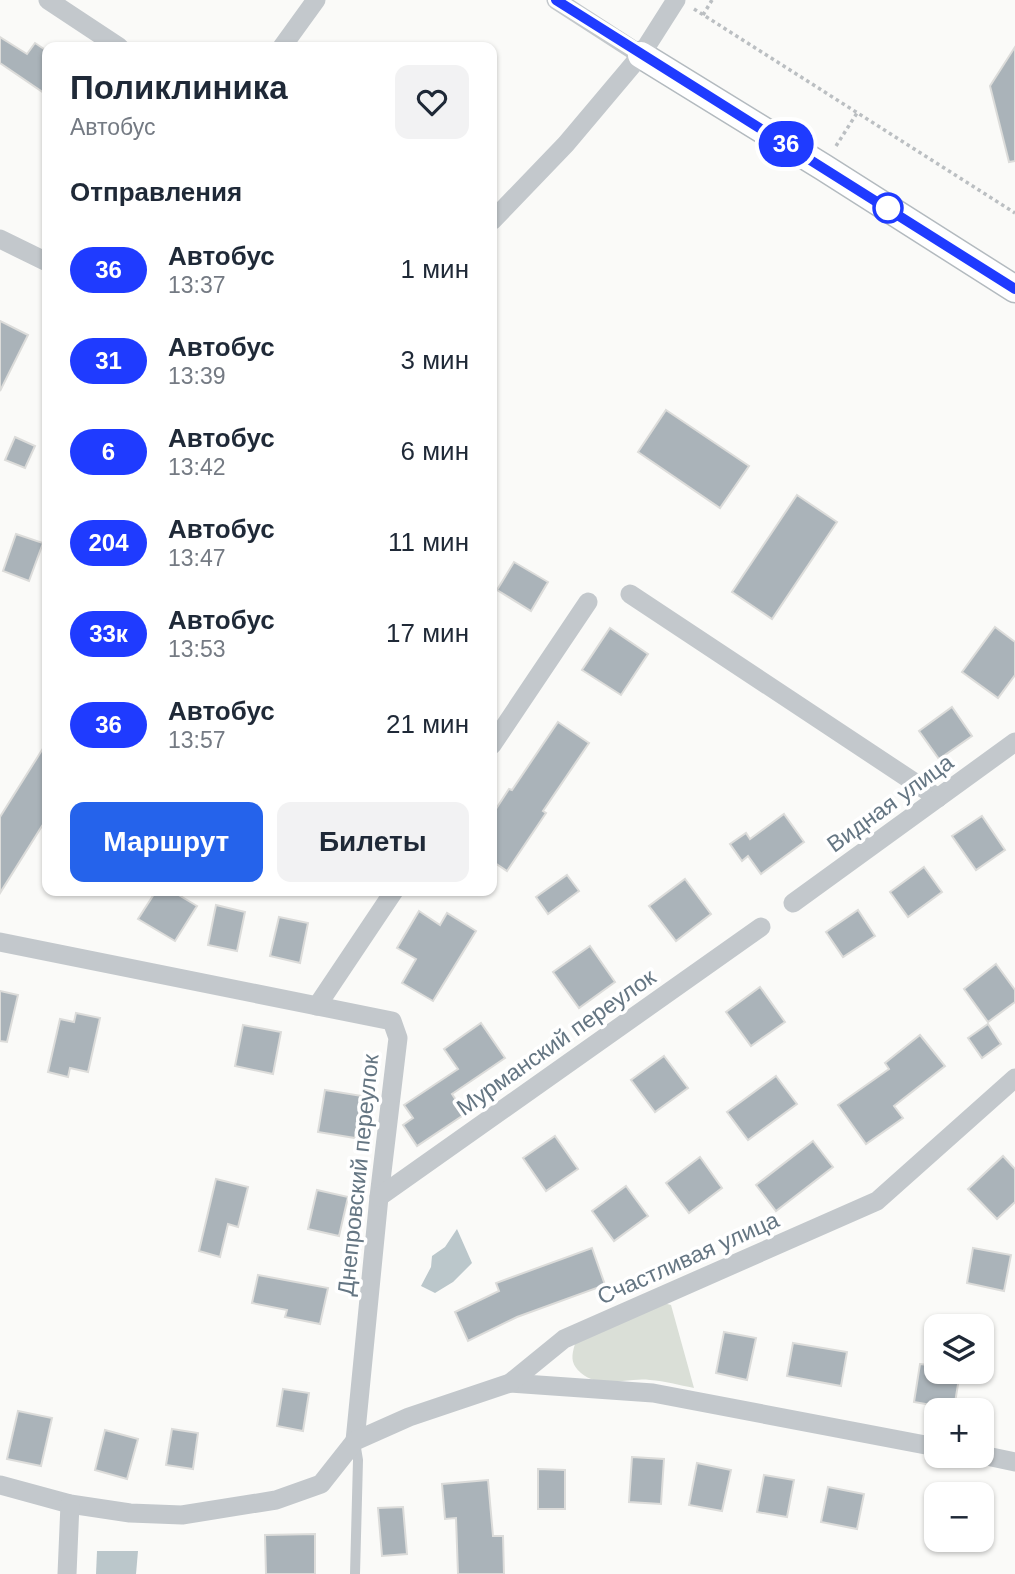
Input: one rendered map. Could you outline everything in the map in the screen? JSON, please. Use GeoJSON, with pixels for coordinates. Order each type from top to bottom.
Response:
{"type":"FeatureCollection","features":[{"type":"Feature","properties":{"kind":"street"},"geometry":{"type":"LineString","coordinates":[[48,0],[111,42]]}},
{"type":"Feature","properties":{"kind":"street"},"geometry":{"type":"LineString","coordinates":[[286,42],[316,0]]}},
{"type":"Feature","properties":{"kind":"street"},"geometry":{"type":"LineString","coordinates":[[556,0],[1015,289]]}},
{"type":"Feature","properties":{"kind":"street"},"geometry":{"type":"LineString","coordinates":[[497,216],[566,144],[684,4]]}},
{"type":"Feature","properties":{"kind":"street"},"geometry":{"type":"LineString","coordinates":[[0,239],[42,259]]}},
{"type":"Feature","properties":{"kind":"street"},"geometry":{"type":"LineString","coordinates":[[630,594],[938,798]]}},
{"type":"Feature","properties":{"kind":"street"},"geometry":{"type":"LineString","coordinates":[[497,737],[587,602]]}},
{"type":"Feature","properties":{"kind":"street","name":"Видная улица"},"geometry":{"type":"LineString","coordinates":[[793,903],[1015,742]]}},
{"type":"Feature","properties":{"kind":"street"},"geometry":{"type":"LineString","coordinates":[[317,1006],[391,896]]}},
{"type":"Feature","properties":{"kind":"street","name":"Мурманский переулок"},"geometry":{"type":"LineString","coordinates":[[379,1197],[761,927]]}},
{"type":"Feature","properties":{"kind":"street","name":"Днепровский переулок"},"geometry":{"type":"LineString","coordinates":[[0,942],[392,1021],[398,1038],[355,1441]]}},
{"type":"Feature","properties":{"kind":"street","name":"Счастливая улица"},"geometry":{"type":"LineString","coordinates":[[355,1441],[409,1417],[510,1383],[564,1339],[877,1201],[1015,1078]]}},
{"type":"Feature","properties":{"kind":"street"},"geometry":{"type":"LineString","coordinates":[[510,1383],[653,1393],[924,1445]]}},
{"type":"Feature","properties":{"kind":"street"},"geometry":{"type":"LineString","coordinates":[[0,1485],[70,1504],[130,1513],[182,1515],[276,1500],[321,1484],[355,1441]]}},
{"type":"Feature","properties":{"kind":"street"},"geometry":{"type":"LineString","coordinates":[[994,1458],[1015,1462]]}},
{"type":"Feature","properties":{"kind":"street"},"geometry":{"type":"LineString","coordinates":[[67,1574],[70,1504]]}},
{"type":"Feature","properties":{"kind":"lane"},"geometry":{"type":"LineString","coordinates":[[355,1441],[358,1460],[355,1574]]}},
{"type":"Feature","properties":{"kind":"path"},"geometry":{"type":"LineString","coordinates":[[703,15],[712,0]]}},
{"type":"Feature","properties":{"kind":"path"},"geometry":{"type":"LineString","coordinates":[[684,4],[1015,213]]}},
{"type":"Feature","properties":{"kind":"shaded area"},"geometry":{"type":"Polygon","coordinates":[[[457,1229],[472,1263],[453,1282],[435,1293],[421,1286],[431,1267],[432,1256],[445,1247],[457,1229]]]}},
{"type":"Feature","properties":{"kind":"shaded area"},"geometry":{"type":"Polygon","coordinates":[[[660,1302],[671,1305],[694,1388],[650,1380],[597,1381],[578,1370],[573,1360],[575,1344],[660,1302]]]}},
{"type":"Feature","properties":{"kind":"shaded area"},"geometry":{"type":"Polygon","coordinates":[[[97,1551],[138,1551],[136,1574],[96,1574],[97,1551]]]}},
{"type":"Feature","properties":{"kind":"building"},"geometry":{"type":"Polygon","coordinates":[[[0,37],[27,54],[35,43],[42,48],[42,92],[0,63],[0,37]]]}},
{"type":"Feature","properties":{"kind":"building"},"geometry":{"type":"Polygon","coordinates":[[[1015,47],[1015,161],[1009,162],[990,86],[1015,47]]]}},
{"type":"Feature","properties":{"kind":"building"},"geometry":{"type":"Polygon","coordinates":[[[0,321],[28,335],[0,391],[0,321]]]}},
{"type":"Feature","properties":{"kind":"building"},"geometry":{"type":"Polygon","coordinates":[[[666,410],[749,466],[720,508],[638,452],[666,410]]]}},
{"type":"Feature","properties":{"kind":"building"},"geometry":{"type":"Polygon","coordinates":[[[15,437],[35,446],[25,468],[5,460],[15,437]]]}},
{"type":"Feature","properties":{"kind":"building"},"geometry":{"type":"Polygon","coordinates":[[[797,495],[837,522],[772,619],[732,592],[797,495]]]}},
{"type":"Feature","properties":{"kind":"building"},"geometry":{"type":"Polygon","coordinates":[[[16,534],[42,543],[29,581],[3,571],[16,534]]]}},
{"type":"Feature","properties":{"kind":"building"},"geometry":{"type":"Polygon","coordinates":[[[514,562],[548,582],[531,611],[497,590],[514,562]]]}},
{"type":"Feature","properties":{"kind":"building"},"geometry":{"type":"Polygon","coordinates":[[[995,627],[1015,642],[1015,675],[998,698],[962,672],[995,627]]]}},
{"type":"Feature","properties":{"kind":"building"},"geometry":{"type":"Polygon","coordinates":[[[610,628],[648,654],[621,695],[582,670],[610,628]]]}},
{"type":"Feature","properties":{"kind":"building"},"geometry":{"type":"Polygon","coordinates":[[[952,707],[972,736],[939,759],[919,731],[952,707]]]}},
{"type":"Feature","properties":{"kind":"building"},"geometry":{"type":"Polygon","coordinates":[[[558,722],[589,743],[507,871],[497,864],[497,807],[509,789],[512,790],[558,722]]]}},
{"type":"Feature","properties":{"kind":"building"},"geometry":{"type":"Polygon","coordinates":[[[42,750],[42,826],[0,893],[0,817],[42,750]]]}},
{"type":"Feature","properties":{"kind":"building"},"geometry":{"type":"Polygon","coordinates":[[[784,814],[804,842],[761,874],[748,856],[742,861],[730,844],[746,833],[750,839],[784,814]]]}},
{"type":"Feature","properties":{"kind":"building"},"geometry":{"type":"Polygon","coordinates":[[[982,816],[1005,850],[976,870],[952,836],[982,816]]]}},
{"type":"Feature","properties":{"kind":"building"},"geometry":{"type":"Polygon","coordinates":[[[924,867],[942,892],[908,917],[890,892],[924,867]]]}},
{"type":"Feature","properties":{"kind":"building"},"geometry":{"type":"Polygon","coordinates":[[[567,875],[579,891],[548,914],[536,897],[567,875]]]}},
{"type":"Feature","properties":{"kind":"building"},"geometry":{"type":"Polygon","coordinates":[[[685,879],[711,914],[676,941],[649,906],[685,879]]]}},
{"type":"Feature","properties":{"kind":"building"},"geometry":{"type":"Polygon","coordinates":[[[153,896],[180,896],[197,906],[175,941],[138,919],[153,896]]]}},
{"type":"Feature","properties":{"kind":"building"},"geometry":{"type":"Polygon","coordinates":[[[216,905],[245,912],[237,951],[208,945],[216,905]]]}},
{"type":"Feature","properties":{"kind":"building"},"geometry":{"type":"Polygon","coordinates":[[[858,910],[875,936],[843,957],[826,932],[858,910]]]}},
{"type":"Feature","properties":{"kind":"building"},"geometry":{"type":"Polygon","coordinates":[[[419,911],[440,925],[447,913],[476,931],[433,1001],[402,983],[416,959],[397,948],[419,911]]]}},
{"type":"Feature","properties":{"kind":"building"},"geometry":{"type":"Polygon","coordinates":[[[279,917],[308,923],[300,963],[270,956],[279,917]]]}},
{"type":"Feature","properties":{"kind":"building"},"geometry":{"type":"Polygon","coordinates":[[[590,946],[615,982],[579,1008],[553,972],[590,946]]]}},
{"type":"Feature","properties":{"kind":"building"},"geometry":{"type":"Polygon","coordinates":[[[996,964],[1015,990],[1015,1002],[988,1022],[964,989],[996,964]]]}},
{"type":"Feature","properties":{"kind":"building"},"geometry":{"type":"Polygon","coordinates":[[[760,987],[785,1022],[751,1046],[726,1012],[760,987]]]}},
{"type":"Feature","properties":{"kind":"building"},"geometry":{"type":"Polygon","coordinates":[[[0,991],[18,995],[7,1042],[0,1041],[0,991]]]}},
{"type":"Feature","properties":{"kind":"building"},"geometry":{"type":"Polygon","coordinates":[[[76,1013],[100,1018],[88,1072],[70,1068],[68,1077],[48,1072],[60,1019],[74,1022],[76,1013]]]}},
{"type":"Feature","properties":{"kind":"building"},"geometry":{"type":"Polygon","coordinates":[[[481,1023],[505,1058],[452,1094],[465,1114],[417,1146],[403,1125],[413,1118],[404,1105],[458,1069],[444,1049],[481,1023]]]}},
{"type":"Feature","properties":{"kind":"building"},"geometry":{"type":"Polygon","coordinates":[[[988,1024],[1001,1044],[982,1058],[968,1038],[988,1024]]]}},
{"type":"Feature","properties":{"kind":"building"},"geometry":{"type":"Polygon","coordinates":[[[243,1025],[281,1032],[273,1074],[235,1066],[243,1025]]]}},
{"type":"Feature","properties":{"kind":"building"},"geometry":{"type":"Polygon","coordinates":[[[920,1035],[945,1066],[894,1106],[903,1118],[866,1144],[838,1105],[889,1069],[885,1063],[920,1035]]]}},
{"type":"Feature","properties":{"kind":"building"},"geometry":{"type":"Polygon","coordinates":[[[664,1056],[688,1088],[655,1112],[631,1080],[664,1056]]]}},
{"type":"Feature","properties":{"kind":"building"},"geometry":{"type":"Polygon","coordinates":[[[776,1076],[797,1104],[748,1140],[727,1112],[776,1076]]]}},
{"type":"Feature","properties":{"kind":"building"},"geometry":{"type":"Polygon","coordinates":[[[325,1090],[362,1096],[355,1138],[318,1132],[325,1090]]]}},
{"type":"Feature","properties":{"kind":"building"},"geometry":{"type":"Polygon","coordinates":[[[555,1136],[578,1169],[546,1191],[523,1158],[555,1136]]]}},
{"type":"Feature","properties":{"kind":"building"},"geometry":{"type":"Polygon","coordinates":[[[813,1141],[833,1167],[776,1211],[756,1185],[813,1141]]]}},
{"type":"Feature","properties":{"kind":"building"},"geometry":{"type":"Polygon","coordinates":[[[1003,1156],[1015,1169],[1015,1202],[997,1219],[968,1189],[1003,1156]]]}},
{"type":"Feature","properties":{"kind":"building"},"geometry":{"type":"Polygon","coordinates":[[[700,1157],[722,1188],[689,1213],[666,1183],[700,1157]]]}},
{"type":"Feature","properties":{"kind":"building"},"geometry":{"type":"Polygon","coordinates":[[[216,1179],[248,1187],[238,1227],[228,1224],[220,1257],[199,1251],[216,1179]]]}},
{"type":"Feature","properties":{"kind":"building"},"geometry":{"type":"Polygon","coordinates":[[[626,1186],[648,1216],[614,1241],[592,1211],[626,1186]]]}},
{"type":"Feature","properties":{"kind":"building"},"geometry":{"type":"Polygon","coordinates":[[[317,1190],[348,1197],[339,1236],[308,1229],[317,1190]]]}},
{"type":"Feature","properties":{"kind":"building"},"geometry":{"type":"Polygon","coordinates":[[[592,1248],[605,1285],[517,1317],[468,1341],[455,1312],[499,1291],[496,1283],[592,1248]]]}},
{"type":"Feature","properties":{"kind":"building"},"geometry":{"type":"Polygon","coordinates":[[[973,1248],[1011,1255],[1004,1291],[967,1283],[973,1248]]]}},
{"type":"Feature","properties":{"kind":"building"},"geometry":{"type":"Polygon","coordinates":[[[258,1275],[328,1288],[320,1324],[285,1317],[287,1310],[252,1303],[258,1275]]]}},
{"type":"Feature","properties":{"kind":"building"},"geometry":{"type":"Polygon","coordinates":[[[724,1332],[756,1338],[747,1380],[716,1373],[724,1332]]]}},
{"type":"Feature","properties":{"kind":"building"},"geometry":{"type":"Polygon","coordinates":[[[793,1343],[847,1352],[841,1386],[787,1376],[793,1343]]]}},
{"type":"Feature","properties":{"kind":"building"},"geometry":{"type":"Polygon","coordinates":[[[920,1364],[924,1364],[924,1384],[958,1384],[956,1398],[924,1398],[924,1404],[914,1402],[920,1364]]]}},
{"type":"Feature","properties":{"kind":"building"},"geometry":{"type":"Polygon","coordinates":[[[283,1389],[309,1393],[303,1431],[277,1426],[283,1389]]]}},
{"type":"Feature","properties":{"kind":"building"},"geometry":{"type":"Polygon","coordinates":[[[18,1411],[52,1418],[41,1466],[7,1459],[18,1411]]]}},
{"type":"Feature","properties":{"kind":"building"},"geometry":{"type":"Polygon","coordinates":[[[172,1429],[198,1433],[193,1469],[166,1465],[172,1429]]]}},
{"type":"Feature","properties":{"kind":"building"},"geometry":{"type":"Polygon","coordinates":[[[105,1430],[138,1439],[127,1479],[95,1470],[105,1430]]]}},
{"type":"Feature","properties":{"kind":"building"},"geometry":{"type":"Polygon","coordinates":[[[632,1457],[664,1459],[661,1504],[629,1502],[632,1457]]]}},
{"type":"Feature","properties":{"kind":"building"},"geometry":{"type":"Polygon","coordinates":[[[697,1463],[731,1470],[722,1511],[689,1505],[697,1463]]]}},
{"type":"Feature","properties":{"kind":"building"},"geometry":{"type":"Polygon","coordinates":[[[538,1469],[565,1470],[565,1509],[538,1509],[538,1469]]]}},
{"type":"Feature","properties":{"kind":"building"},"geometry":{"type":"Polygon","coordinates":[[[764,1475],[794,1480],[787,1517],[757,1512],[764,1475]]]}},
{"type":"Feature","properties":{"kind":"building"},"geometry":{"type":"Polygon","coordinates":[[[488,1480],[493,1536],[503,1536],[504,1574],[458,1574],[456,1518],[445,1519],[442,1484],[488,1480]]]}},
{"type":"Feature","properties":{"kind":"building"},"geometry":{"type":"Polygon","coordinates":[[[828,1487],[864,1494],[857,1529],[821,1522],[828,1487]]]}},
{"type":"Feature","properties":{"kind":"building"},"geometry":{"type":"Polygon","coordinates":[[[403,1507],[407,1554],[382,1556],[378,1508],[403,1507]]]}},
{"type":"Feature","properties":{"kind":"building"},"geometry":{"type":"Polygon","coordinates":[[[315,1534],[315,1574],[266,1574],[265,1535],[315,1534]]]}},
{"type":"Feature","properties":{"kind":"bus line","name":"36"},"geometry":{"type":"LineString","coordinates":[[556,0],[1015,289]]}}]}
